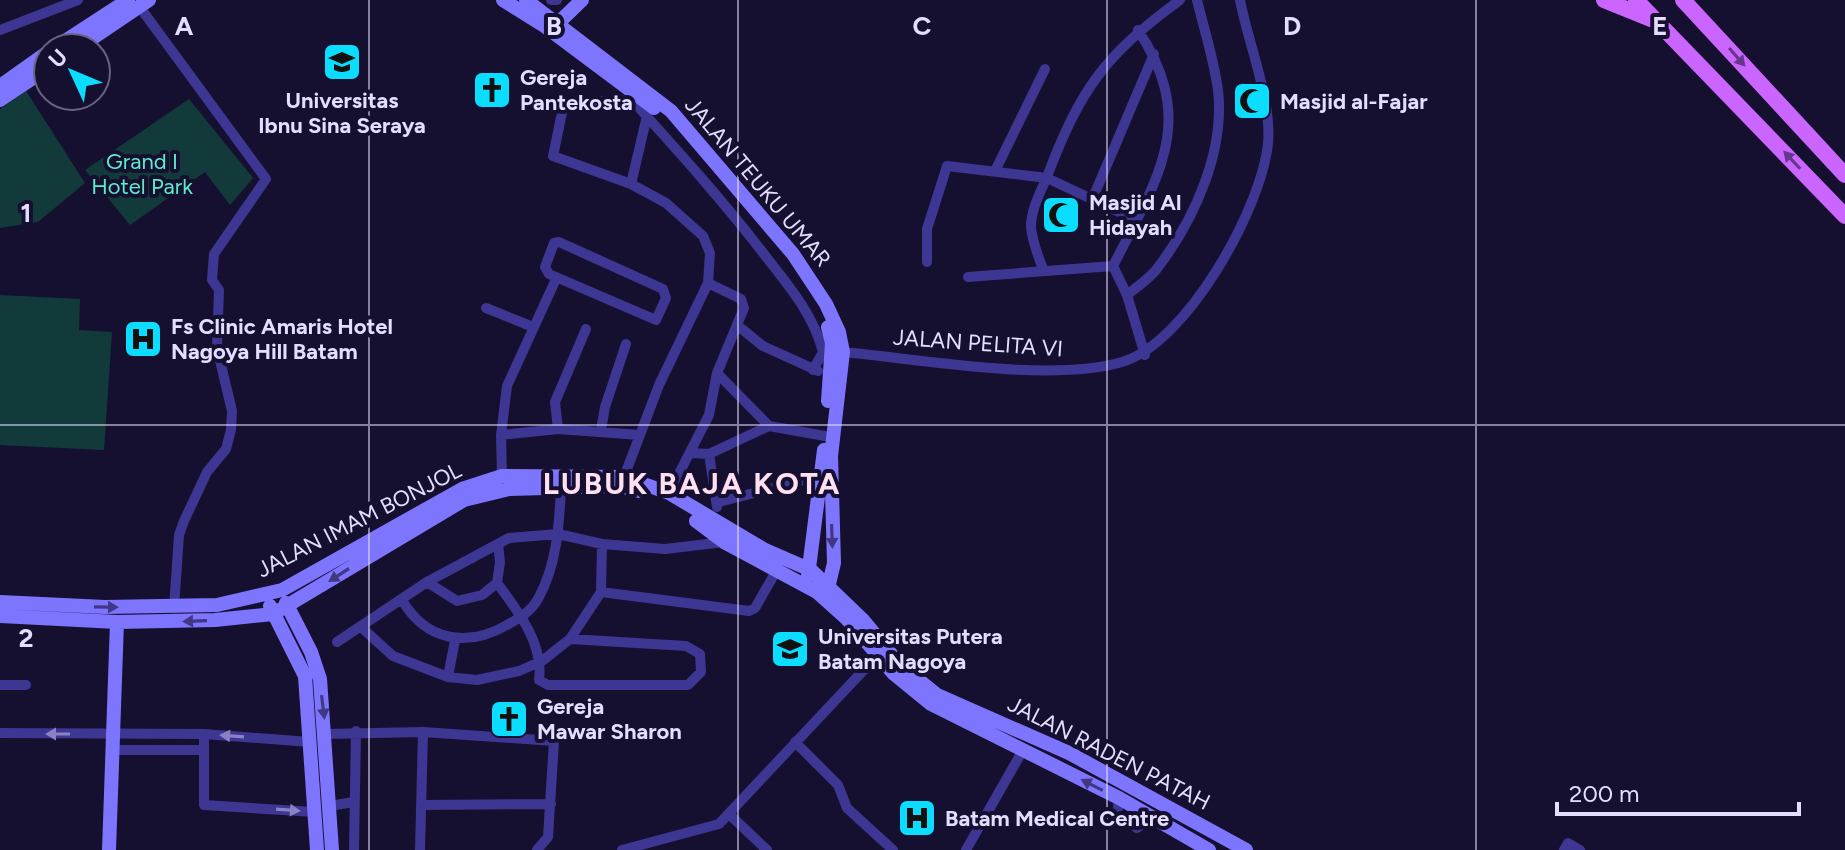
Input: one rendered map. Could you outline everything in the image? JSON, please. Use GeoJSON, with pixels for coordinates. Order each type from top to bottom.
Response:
{"type":"FeatureCollection","features":[{"type":"Feature","properties":{"kind":"main road","name":"JALAN TEUKU UMAR"},"geometry":{"type":"LineString","coordinates":[[503,0],[550,24],[642,87],[700,142],[816,287],[839,332],[843,352],[831,456],[827,592]]}},
{"type":"Feature","properties":{"kind":"main road","name":"JALAN TEUKU UMAR"},"geometry":{"type":"LineString","coordinates":[[526,0],[693,146],[812,295],[829,330],[831,376],[808,577]]}},
{"type":"Feature","properties":{"kind":"main road"},"geometry":{"type":"LineString","coordinates":[[550,24],[570,0]]}},
{"type":"Feature","properties":{"kind":"main road"},"geometry":{"type":"LineString","coordinates":[[550,24],[582,0]]}},
{"type":"Feature","properties":{"kind":"main road"},"geometry":{"type":"LineString","coordinates":[[1604,0],[1657,21]]}},
{"type":"Feature","properties":{"kind":"main road"},"geometry":{"type":"LineString","coordinates":[[1636,0],[1845,216]]}},
{"type":"Feature","properties":{"kind":"main road"},"geometry":{"type":"LineString","coordinates":[[1683,0],[1708,23],[1845,175]]}},
{"type":"Feature","properties":{"kind":"main road"},"geometry":{"type":"LineString","coordinates":[[1696,0],[1708,23]]}},
{"type":"Feature","properties":{"kind":"main road"},"geometry":{"type":"LineString","coordinates":[[84,32],[139,2]]}},
{"type":"Feature","properties":{"kind":"main road"},"geometry":{"type":"LineString","coordinates":[[99,32],[139,2]]}},
{"type":"Feature","properties":{"kind":"main road"},"geometry":{"type":"LineString","coordinates":[[0,86],[32,63]]}},
{"type":"Feature","properties":{"kind":"main road"},"geometry":{"type":"LineString","coordinates":[[0,100],[32,79]]}},
{"type":"Feature","properties":{"kind":"main road"},"geometry":{"type":"LineString","coordinates":[[1752,118],[1773,98]]}},
{"type":"Feature","properties":{"kind":"main road","name":"JALAN IMAM BONJOL"},"geometry":{"type":"LineString","coordinates":[[0,616],[174,608],[266,595],[282,590],[462,489],[502,476],[624,477],[669,493],[808,577]]}},
{"type":"Feature","properties":{"kind":"main road","name":"JALAN IMAM BONJOL"},"geometry":{"type":"LineString","coordinates":[[0,602],[117,622],[215,620],[280,611],[464,500],[509,489],[634,489],[662,499],[724,542],[779,568],[808,577]]}},
{"type":"Feature","properties":{"kind":"main road","name":"JALAN RADEN PATAH"},"geometry":{"type":"LineString","coordinates":[[808,577],[900,665],[937,695],[1069,753],[1246,850]]}},
{"type":"Feature","properties":{"kind":"main road"},"geometry":{"type":"LineString","coordinates":[[282,590],[280,611],[305,676],[317,850]]}},
{"type":"Feature","properties":{"kind":"main road","name":"JALAN RADEN PATAH"},"geometry":{"type":"LineString","coordinates":[[827,592],[876,657],[931,704],[1119,798],[1205,848]]}},
{"type":"Feature","properties":{"kind":"main road"},"geometry":{"type":"LineString","coordinates":[[266,595],[311,652],[320,679],[332,850]]}},
{"type":"Feature","properties":{"kind":"main road"},"geometry":{"type":"LineString","coordinates":[[109,850],[115,750],[117,622]]}},
{"type":"Feature","properties":{"kind":"main road"},"geometry":{"type":"LineString","coordinates":[[1205,848],[1210,829]]}},
{"type":"Feature","properties":{"kind":"street"},"geometry":{"type":"LineString","coordinates":[[0,30],[78,0]]}},
{"type":"Feature","properties":{"kind":"street"},"geometry":{"type":"LineString","coordinates":[[1043,269],[1031,225],[1033,211],[1062,137],[1097,72],[1138,30],[1180,0]]}},
{"type":"Feature","properties":{"kind":"street"},"geometry":{"type":"LineString","coordinates":[[1127,295],[1158,268],[1201,193],[1212,157],[1219,127],[1218,89],[1197,0]]}},
{"type":"Feature","properties":{"kind":"street"},"geometry":{"type":"LineString","coordinates":[[1113,266],[1127,295],[1145,355],[1208,289],[1253,196],[1268,145],[1268,121],[1240,0]]}},
{"type":"Feature","properties":{"kind":"street"},"geometry":{"type":"LineString","coordinates":[[139,2],[266,179],[214,254],[212,280],[219,290],[217,348],[232,411],[231,430],[226,449],[207,472],[184,521],[174,608]]}},
{"type":"Feature","properties":{"kind":"street"},"geometry":{"type":"LineString","coordinates":[[1113,266],[1159,169],[1170,128],[1165,76],[1138,30]]}},
{"type":"Feature","properties":{"kind":"street"},"geometry":{"type":"LineString","coordinates":[[1092,200],[1154,54]]}},
{"type":"Feature","properties":{"kind":"street"},"geometry":{"type":"LineString","coordinates":[[996,169],[1045,69]]}},
{"type":"Feature","properties":{"kind":"street"},"geometry":{"type":"LineString","coordinates":[[624,477],[659,385],[708,283],[712,263],[703,236],[666,203],[631,184],[553,156],[564,103],[635,98],[647,116],[738,219],[801,304],[819,336],[823,352],[813,370]]}},
{"type":"Feature","properties":{"kind":"street"},"geometry":{"type":"LineString","coordinates":[[631,184],[647,116]]}},
{"type":"Feature","properties":{"kind":"street"},"geometry":{"type":"LineString","coordinates":[[927,262],[927,229],[944,170],[950,166],[996,169],[1047,178],[1136,220]]}},
{"type":"Feature","properties":{"kind":"street"},"geometry":{"type":"LineString","coordinates":[[556,242],[663,289],[666,298],[656,320],[556,279],[545,269],[556,242]]}},
{"type":"Feature","properties":{"kind":"street"},"geometry":{"type":"LineString","coordinates":[[968,277],[1113,266]]}},
{"type":"Feature","properties":{"kind":"street"},"geometry":{"type":"LineString","coordinates":[[502,476],[501,435],[507,386],[556,279]]}},
{"type":"Feature","properties":{"kind":"street"},"geometry":{"type":"LineString","coordinates":[[669,493],[709,415],[717,373],[744,308],[741,299],[708,283]]}},
{"type":"Feature","properties":{"kind":"street"},"geometry":{"type":"LineString","coordinates":[[486,308],[533,327]]}},
{"type":"Feature","properties":{"kind":"street"},"geometry":{"type":"LineString","coordinates":[[737,325],[763,346],[831,376]]}},
{"type":"Feature","properties":{"kind":"street"},"geometry":{"type":"LineString","coordinates":[[558,429],[555,402],[586,329]]}},
{"type":"Feature","properties":{"kind":"street"},"geometry":{"type":"LineString","coordinates":[[601,430],[605,407],[626,344]]}},
{"type":"Feature","properties":{"kind":"street","name":"JALAN PELITA VI"},"geometry":{"type":"LineString","coordinates":[[843,352],[1069,371],[1119,363],[1145,355]]}},
{"type":"Feature","properties":{"kind":"street"},"geometry":{"type":"LineString","coordinates":[[717,373],[769,426]]}},
{"type":"Feature","properties":{"kind":"street"},"geometry":{"type":"LineString","coordinates":[[692,453],[709,454],[769,426],[825,436]]}},
{"type":"Feature","properties":{"kind":"street"},"geometry":{"type":"LineString","coordinates":[[501,435],[558,429],[640,435]]}},
{"type":"Feature","properties":{"kind":"street"},"geometry":{"type":"LineString","coordinates":[[709,454],[719,502],[713,521]]}},
{"type":"Feature","properties":{"kind":"street"},"geometry":{"type":"LineString","coordinates":[[719,502],[820,476]]}},
{"type":"Feature","properties":{"kind":"street"},"geometry":{"type":"LineString","coordinates":[[402,600],[416,619],[434,633],[455,640],[495,632],[522,617],[539,597],[558,534],[561,489]]}},
{"type":"Feature","properties":{"kind":"street"},"geometry":{"type":"LineString","coordinates":[[337,642],[427,582],[498,544],[522,535],[558,534],[602,544],[665,549],[724,542]]}},
{"type":"Feature","properties":{"kind":"street"},"geometry":{"type":"LineString","coordinates":[[427,582],[457,601],[482,595],[497,583],[500,562],[498,544]]}},
{"type":"Feature","properties":{"kind":"street"},"geometry":{"type":"LineString","coordinates":[[361,627],[393,656],[448,677],[462,681],[495,678],[542,661],[570,639],[601,592],[602,544]]}},
{"type":"Feature","properties":{"kind":"street"},"geometry":{"type":"LineString","coordinates":[[601,592],[749,611],[755,608],[779,568]]}},
{"type":"Feature","properties":{"kind":"street"},"geometry":{"type":"LineString","coordinates":[[497,583],[522,617],[542,661],[539,680],[559,687],[688,685],[701,672],[700,654],[686,646],[570,639]]}},
{"type":"Feature","properties":{"kind":"street"},"geometry":{"type":"LineString","coordinates":[[448,677],[455,640]]}},
{"type":"Feature","properties":{"kind":"street"},"geometry":{"type":"LineString","coordinates":[[622,850],[671,845],[719,824],[876,657]]}},
{"type":"Feature","properties":{"kind":"street"},"geometry":{"type":"LineString","coordinates":[[0,685],[26,685]]}},
{"type":"Feature","properties":{"kind":"street"},"geometry":{"type":"LineString","coordinates":[[354,850],[356,731]]}},
{"type":"Feature","properties":{"kind":"street"},"geometry":{"type":"LineString","coordinates":[[326,734],[423,732],[554,741],[548,837],[537,850]]}},
{"type":"Feature","properties":{"kind":"street"},"geometry":{"type":"LineString","coordinates":[[420,850],[423,732]]}},
{"type":"Feature","properties":{"kind":"street"},"geometry":{"type":"LineString","coordinates":[[0,733],[204,734],[310,742]]}},
{"type":"Feature","properties":{"kind":"street"},"geometry":{"type":"LineString","coordinates":[[204,734],[204,805],[315,812]]}},
{"type":"Feature","properties":{"kind":"street"},"geometry":{"type":"LineString","coordinates":[[795,742],[838,785],[847,808],[893,850]]}},
{"type":"Feature","properties":{"kind":"street"},"geometry":{"type":"LineString","coordinates":[[115,750],[204,750]]}},
{"type":"Feature","properties":{"kind":"street"},"geometry":{"type":"LineString","coordinates":[[966,850],[1023,750]]}},
{"type":"Feature","properties":{"kind":"street"},"geometry":{"type":"LineString","coordinates":[[330,806],[353,802]]}},
{"type":"Feature","properties":{"kind":"street"},"geometry":{"type":"LineString","coordinates":[[421,805],[551,804]]}},
{"type":"Feature","properties":{"kind":"street"},"geometry":{"type":"LineString","coordinates":[[730,815],[759,847]]}},
{"type":"Feature","properties":{"kind":"street"},"geometry":{"type":"LineString","coordinates":[[1566,846],[1580,850]]}},
{"type":"Feature","properties":{"kind":"green space"},"geometry":{"type":"Polygon","coordinates":[[[26,91],[32,100],[32,112],[39,112],[85,183],[38,222],[0,228],[0,109],[26,91]]]}},
{"type":"Feature","properties":{"kind":"green space","name":"Grand I Hotel Park"},"geometry":{"type":"Polygon","coordinates":[[[189,99],[253,178],[230,205],[205,172],[130,225],[85,170],[189,99]]]}},
{"type":"Feature","properties":{"kind":"green space"},"geometry":{"type":"Polygon","coordinates":[[[0,295],[80,299],[79,330],[112,332],[104,450],[0,445],[0,295]]]}},
{"type":"Feature","properties":{"kind":"place","name":"Universitas Ibnu Sina Seraya"},"geometry":{"type":"Point","coordinates":[342,62]}},
{"type":"Feature","properties":{"kind":"place","name":"Gereja Pantekosta"},"geometry":{"type":"Point","coordinates":[492,90]}},
{"type":"Feature","properties":{"kind":"place","name":"Masjid al-Fajar"},"geometry":{"type":"Point","coordinates":[1252,101]}},
{"type":"Feature","properties":{"kind":"place","name":"Masjid Al Hidayah"},"geometry":{"type":"Point","coordinates":[1061,215]}},
{"type":"Feature","properties":{"kind":"place","name":"Fs Clinic Amaris Hotel Nagoya Hill Batam"},"geometry":{"type":"Point","coordinates":[143,339]}},
{"type":"Feature","properties":{"kind":"place","name":"Universitas Putera Batam Nagoya"},"geometry":{"type":"Point","coordinates":[790,649]}},
{"type":"Feature","properties":{"kind":"place","name":"Gereja Mawar Sharon"},"geometry":{"type":"Point","coordinates":[509,719]}},
{"type":"Feature","properties":{"kind":"place","name":"Batam Medical Centre"},"geometry":{"type":"Point","coordinates":[917,818]}},
{"type":"Feature","properties":{"kind":"district","name":"LUBUK BAJA KOTA"},"geometry":{"type":"Point","coordinates":[692,483]}}]}
